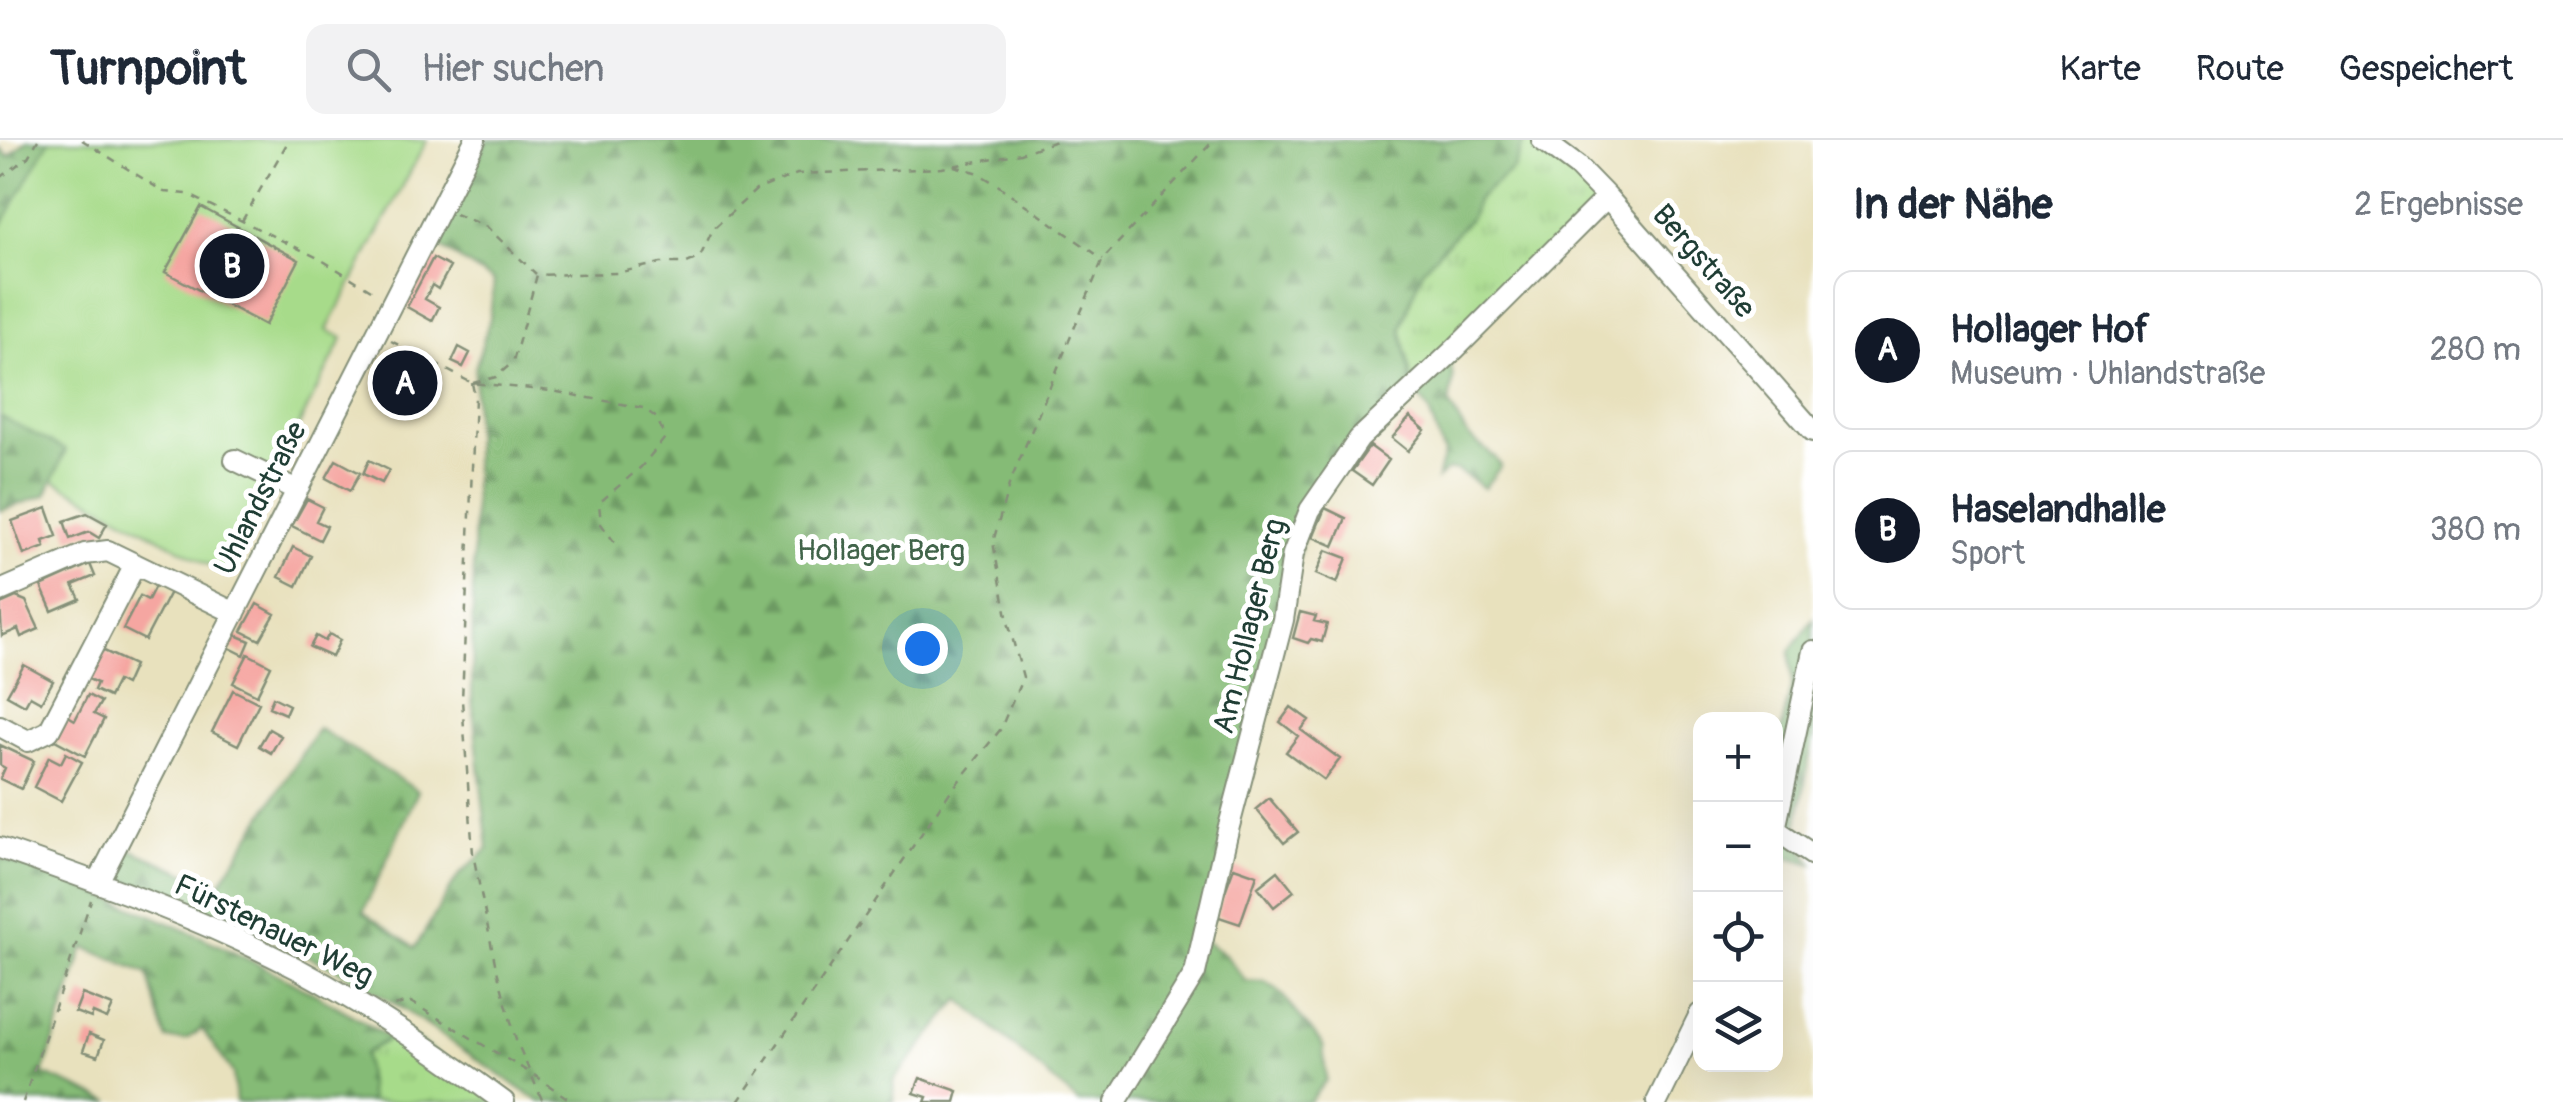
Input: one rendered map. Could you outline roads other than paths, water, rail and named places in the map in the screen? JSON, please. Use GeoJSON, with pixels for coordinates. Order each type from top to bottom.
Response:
{"type":"FeatureCollection","features":[{"type":"Feature","properties":{"kind":"street","name":"Uhlandstraße"},"geometry":{"type":"LineString","coordinates":[[98,882],[475,140]]}},
{"type":"Feature","properties":{"kind":"street","name":"Bergstraße"},"geometry":{"type":"LineString","coordinates":[[1542,140],[1578,166],[1607,196],[1813,431]]}},
{"type":"Feature","properties":{"kind":"street","name":"Am Hollager Berg"},"geometry":{"type":"LineString","coordinates":[[1116,1102],[1195,973],[1282,620],[1293,554],[1310,510],[1344,457],[1376,421],[1456,349],[1607,196]]}},
{"type":"Feature","properties":{"kind":"street"},"geometry":{"type":"LineString","coordinates":[[236,460],[297,490]]}},
{"type":"Feature","properties":{"kind":"street"},"geometry":{"type":"LineString","coordinates":[[0,590],[85,554],[108,551],[235,613]]}},
{"type":"Feature","properties":{"kind":"street"},"geometry":{"type":"LineString","coordinates":[[0,726],[28,741],[50,731],[135,566]]}},
{"type":"Feature","properties":{"kind":"street"},"geometry":{"type":"LineString","coordinates":[[1781,802],[1813,651]]}},
{"type":"Feature","properties":{"kind":"street"},"geometry":{"type":"LineString","coordinates":[[1783,833],[1813,856]]}},
{"type":"Feature","properties":{"kind":"street","name":"Fürstenauer Weg"},"geometry":{"type":"LineString","coordinates":[[0,848],[98,882],[295,968],[383,1017],[504,1102]]}},
{"type":"Feature","properties":{"kind":"street"},"geometry":{"type":"LineString","coordinates":[[1656,1102],[1693,1028]]}},
{"type":"Feature","properties":{"kind":"place","name":"Haselandhalle"},"geometry":{"type":"Point","coordinates":[232,266]}},
{"type":"Feature","properties":{"kind":"place","name":"Hollager Hof"},"geometry":{"type":"Point","coordinates":[405,383]}},
{"type":"Feature","properties":{"kind":"park label","name":"Hollager Berg"},"geometry":{"type":"Point","coordinates":[881,550]}}]}
